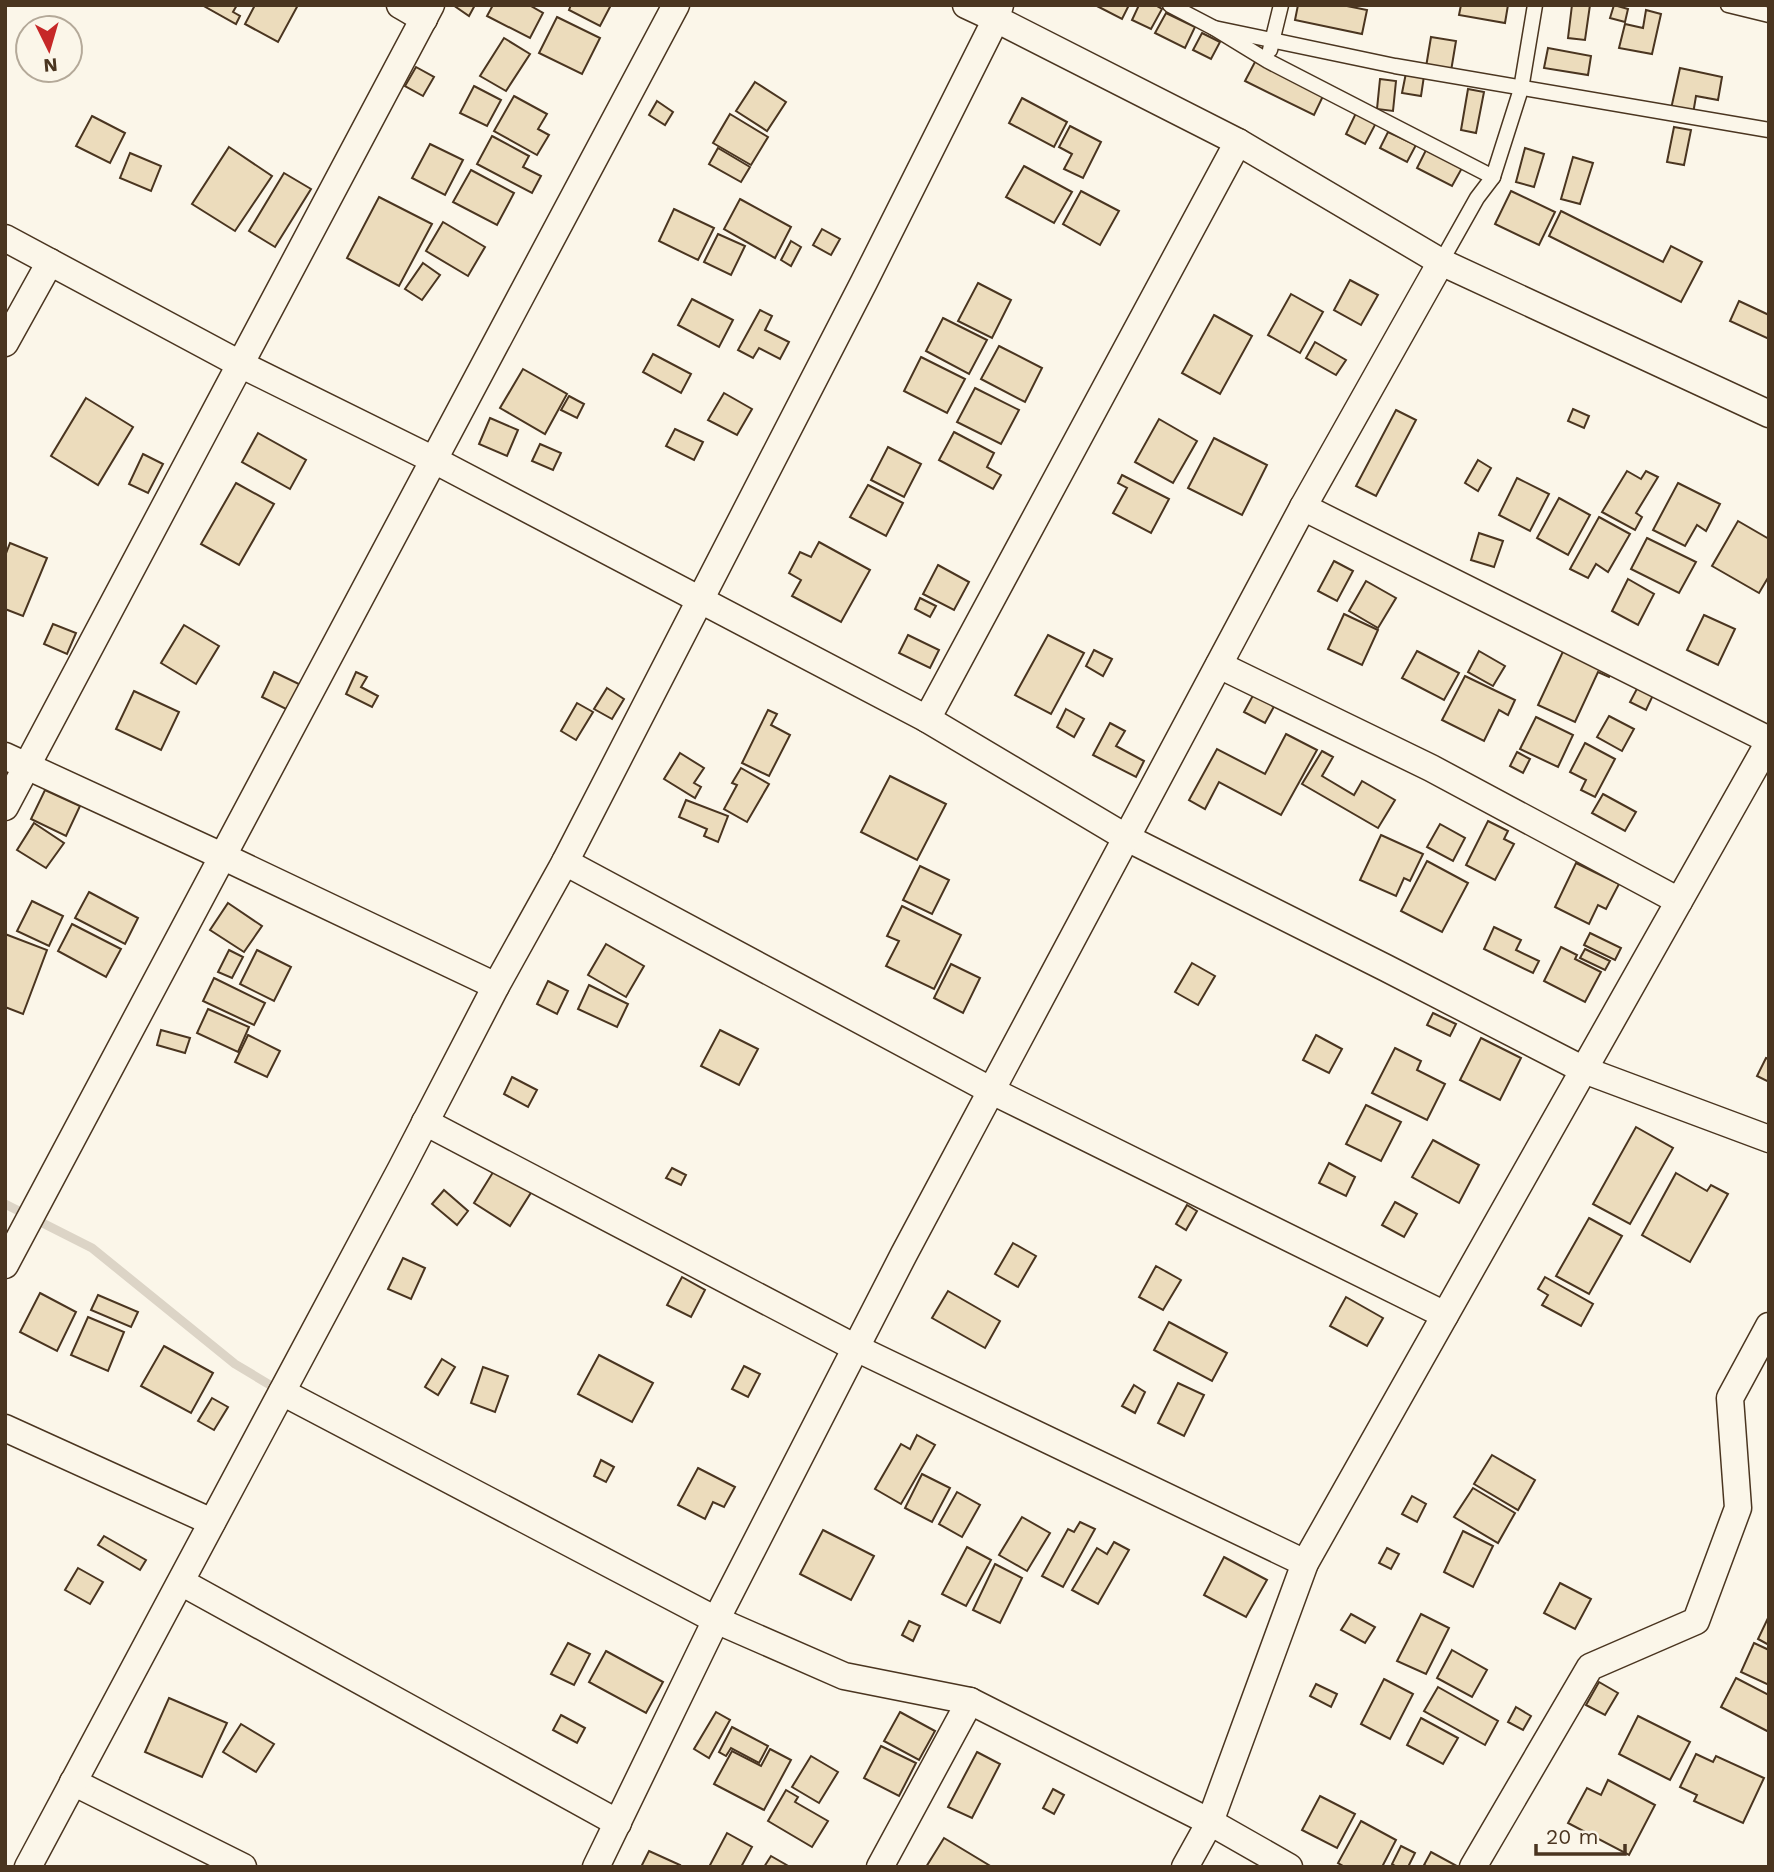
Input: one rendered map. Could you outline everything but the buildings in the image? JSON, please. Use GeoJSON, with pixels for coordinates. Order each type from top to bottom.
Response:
{"type":"FeatureCollection","features":[{"type":"Feature","properties":{"kind":"street"},"geometry":{"type":"LineString","coordinates":[[5,807],[16,761],[240,365],[428,12],[400,5]]}},
{"type":"Feature","properties":{"kind":"street"},"geometry":{"type":"LineString","coordinates":[[5,1265],[676,5]]}},
{"type":"Feature","properties":{"kind":"street"},"geometry":{"type":"LineString","coordinates":[[966,5],[998,12],[1238,142],[1441,262],[1769,414]]}},
{"type":"Feature","properties":{"kind":"street"},"geometry":{"type":"LineString","coordinates":[[28,1867],[496,986],[565,862],[864,282],[998,12]]}},
{"type":"Feature","properties":{"kind":"street"},"geometry":{"type":"LineString","coordinates":[[927,719],[1238,142]]}},
{"type":"Feature","properties":{"kind":"street"},"geometry":{"type":"LineString","coordinates":[[5,238],[240,365],[434,460],[927,719],[1127,838],[1584,1070],[1769,1139]]}},
{"type":"Feature","properties":{"kind":"street"},"geometry":{"type":"LineString","coordinates":[[5,343],[50,262]]}},
{"type":"Feature","properties":{"kind":"street"},"geometry":{"type":"LineString","coordinates":[[596,1867],[716,1620],[856,1348],[1127,838],[1172,748],[1303,506],[1441,262]]}},
{"type":"Feature","properties":{"kind":"street"},"geometry":{"type":"LineString","coordinates":[[1185,1867],[1210,1822],[1305,1563],[1769,741],[1303,506]]}},
{"type":"Feature","properties":{"kind":"street"},"geometry":{"type":"LineString","coordinates":[[1219,664],[1431,768],[1679,901]]}},
{"type":"Feature","properties":{"kind":"street"},"geometry":{"type":"LineString","coordinates":[[16,761],[496,986]]}},
{"type":"Feature","properties":{"kind":"street"},"geometry":{"type":"LineString","coordinates":[[565,862],[992,1091],[1446,1315]]}},
{"type":"Feature","properties":{"kind":"street"},"geometry":{"type":"LineString","coordinates":[[425,1122],[856,1348],[1305,1563]]}},
{"type":"Feature","properties":{"kind":"street"},"geometry":{"type":"LineString","coordinates":[[1473,1867],[1590,1667],[1696,1621],[1738,1508],[1730,1398],[1769,1326]]}},
{"type":"Feature","properties":{"kind":"street"},"geometry":{"type":"LineString","coordinates":[[282,1392],[716,1620],[844,1676],[970,1701],[1210,1822],[1289,1867]]}},
{"type":"Feature","properties":{"kind":"street"},"geometry":{"type":"LineString","coordinates":[[5,1428],[212,1522]]}},
{"type":"Feature","properties":{"kind":"street"},"geometry":{"type":"LineString","coordinates":[[181,1582],[618,1823]]}},
{"type":"Feature","properties":{"kind":"street"},"geometry":{"type":"LineString","coordinates":[[880,1867],[970,1701]]}},
{"type":"Feature","properties":{"kind":"street"},"geometry":{"type":"LineString","coordinates":[[73,1782],[243,1867]]}},
{"type":"Feature","properties":{"kind":"lane"},"geometry":{"type":"LineString","coordinates":[[1170,5],[1268,61],[1493,177]]}},
{"type":"Feature","properties":{"kind":"lane"},"geometry":{"type":"LineString","coordinates":[[1268,61],[1281,5]]}},
{"type":"Feature","properties":{"kind":"lane"},"geometry":{"type":"LineString","coordinates":[[1441,262],[1493,177],[1521,89],[1535,5]]}},
{"type":"Feature","properties":{"kind":"lane"},"geometry":{"type":"LineString","coordinates":[[1728,5],[1769,15]]}},
{"type":"Feature","properties":{"kind":"lane"},"geometry":{"type":"LineString","coordinates":[[1214,28],[1521,89],[1768,128]]}},
{"type":"Feature","properties":{"kind":"waterway"},"geometry":{"type":"LineString","coordinates":[[5,1204],[92,1248],[235,1364],[280,1391]]}}]}
